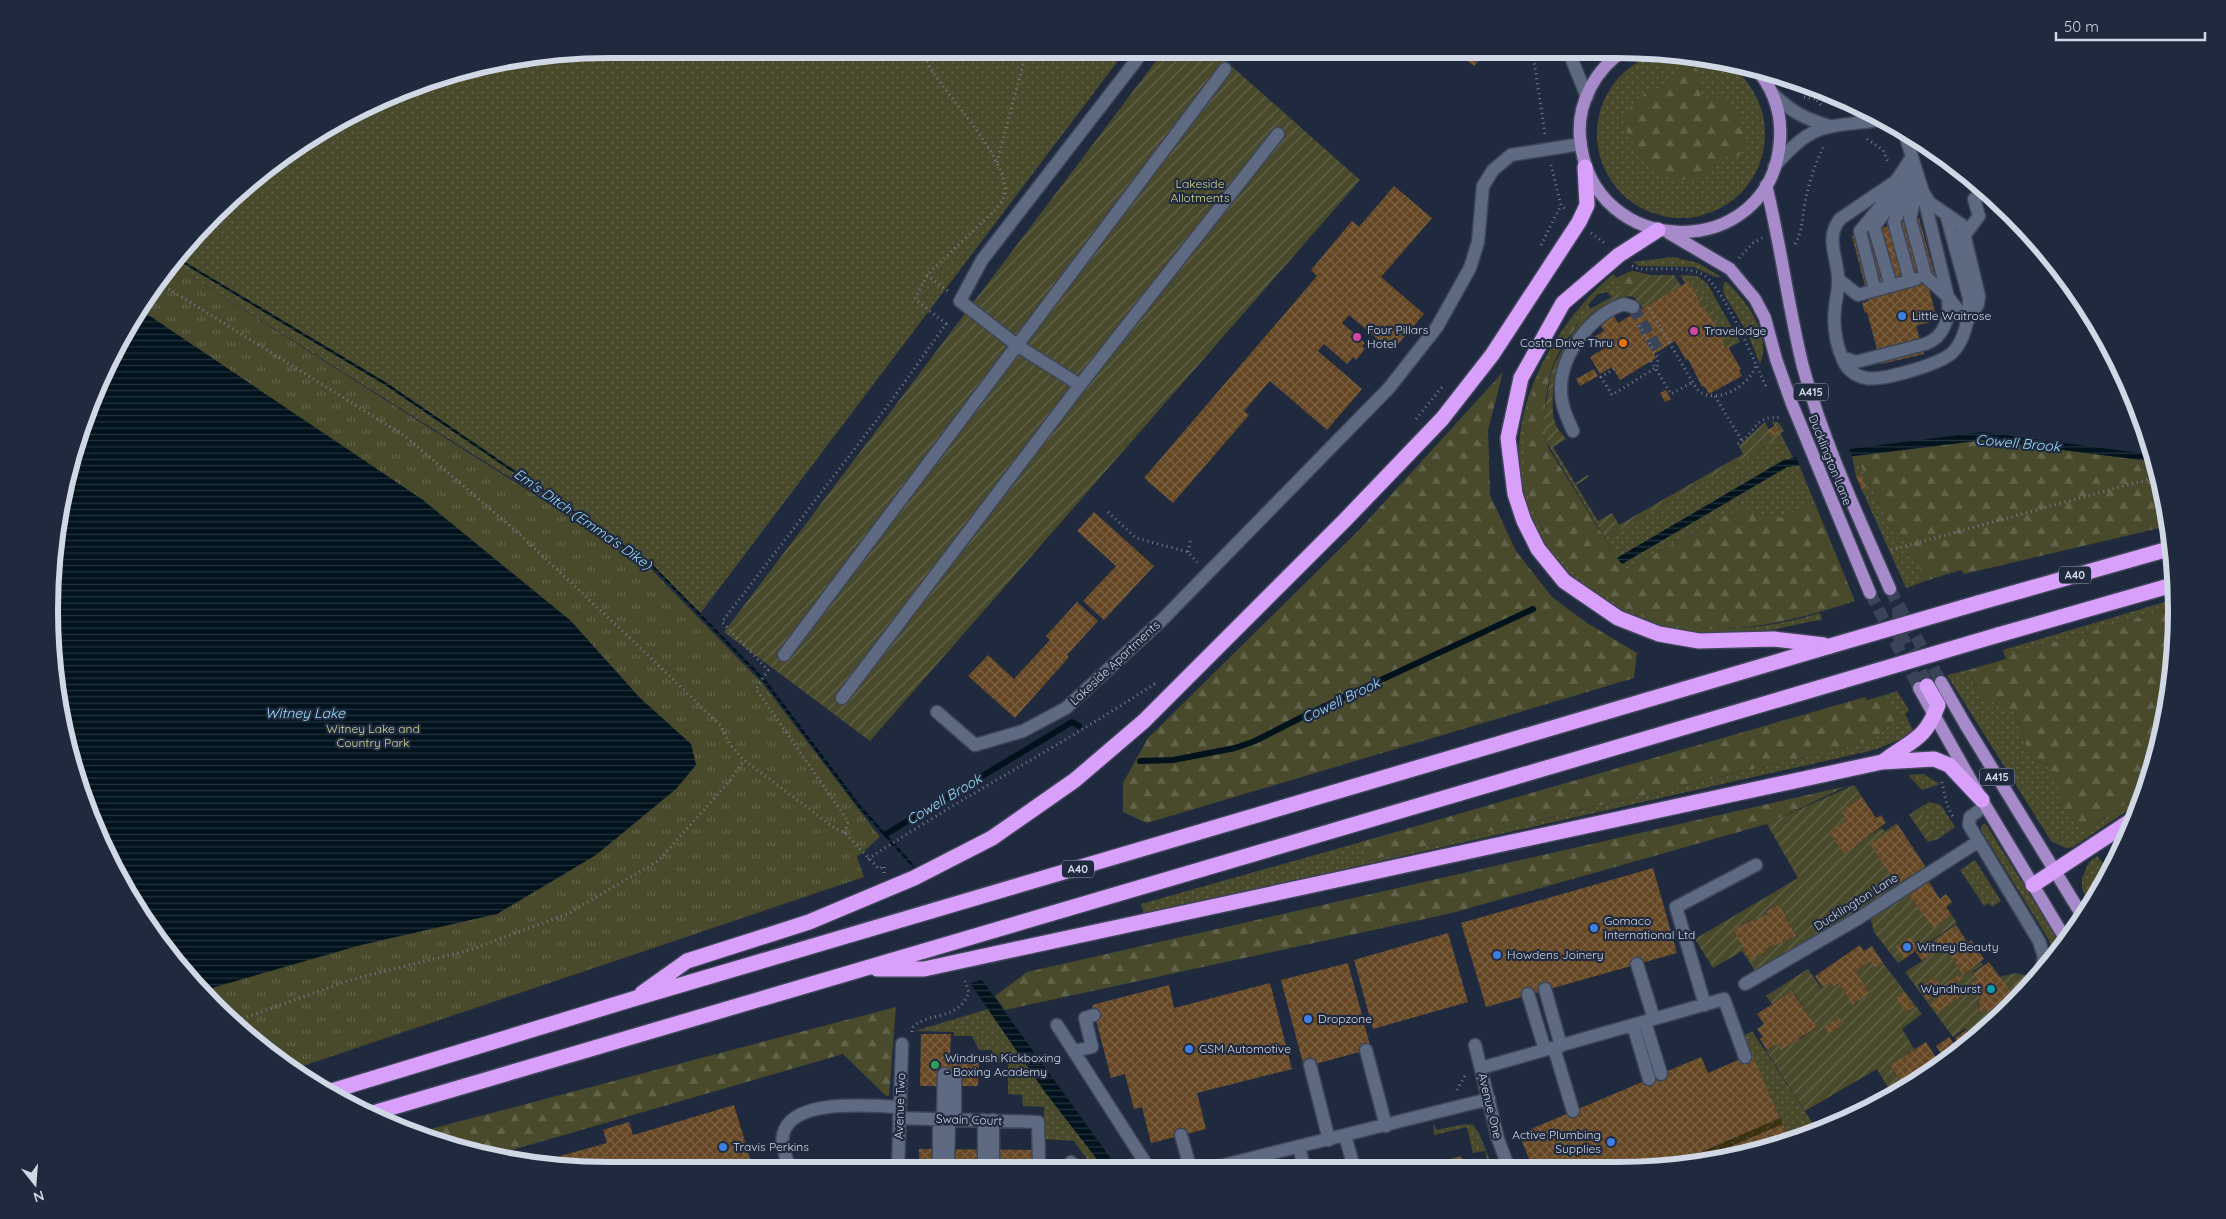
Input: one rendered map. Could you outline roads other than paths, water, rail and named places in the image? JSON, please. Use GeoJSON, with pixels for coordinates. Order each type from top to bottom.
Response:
{"type":"FeatureCollection","features":[{"type":"Feature","properties":{"kind":"highway"},"geometry":{"type":"LineString","coordinates":[[633,999],[687,961],[809,922],[914,878],[992,838],[1075,780],[1144,721],[1345,520],[1442,419],[1492,355],[1579,222],[1587,205],[1586,167]]}},
{"type":"Feature","properties":{"kind":"highway"},"geometry":{"type":"LineString","coordinates":[[1664,232],[1619,254],[1563,303],[1521,378],[1508,438],[1515,494],[1524,521],[1538,549],[1564,581],[1618,618],[1659,634],[1699,641],[1774,640],[1830,646]]}},
{"type":"Feature","properties":{"kind":"highway","name":"A40"},"geometry":{"type":"LineString","coordinates":[[335,1089],[633,999],[1830,646],[2165,550]]}},
{"type":"Feature","properties":{"kind":"highway"},"geometry":{"type":"LineString","coordinates":[[379,1111],[2167,586]]}},
{"type":"Feature","properties":{"kind":"highway"},"geometry":{"type":"LineString","coordinates":[[1882,762],[1919,738],[1928,727],[1938,705],[1929,685]]}},
{"type":"Feature","properties":{"kind":"highway"},"geometry":{"type":"LineString","coordinates":[[861,969],[924,969],[1882,762],[1934,759],[1942,762],[1949,765],[1984,803]]}},
{"type":"Feature","properties":{"kind":"highway"},"geometry":{"type":"LineString","coordinates":[[2033,885],[2124,825]]}},
{"type":"Feature","properties":{"kind":"main road"},"geometry":{"type":"LineString","coordinates":[[1615,58],[1595,80],[1586,96],[1582,114],[1580,144],[1586,167],[1603,198],[1617,211],[1633,222],[1664,232],[1698,231],[1725,223],[1741,213],[1755,200],[1766,185],[1779,149],[1780,130],[1772,93],[1761,77]]}},
{"type":"Feature","properties":{"kind":"main road","name":"Ducklington Lane"},"geometry":{"type":"LineString","coordinates":[[1766,185],[1792,320],[1812,398],[1828,447],[1890,589]]}},
{"type":"Feature","properties":{"kind":"main road","name":"Ducklington Lane"},"geometry":{"type":"LineString","coordinates":[[1664,232],[1730,270],[1743,282],[1763,312],[1792,404],[1870,593]]}},
{"type":"Feature","properties":{"kind":"main road","name":"A415"},"geometry":{"type":"LineString","coordinates":[[1929,685],[1965,724],[2079,910]]}},
{"type":"Feature","properties":{"kind":"main road","name":"A415"},"geometry":{"type":"LineString","coordinates":[[1934,715],[2062,934]]}},
{"type":"Feature","properties":{"kind":"street"},"geometry":{"type":"LineString","coordinates":[[1080,385],[1018,346],[964,304],[982,260],[1139,58]]}},
{"type":"Feature","properties":{"kind":"street"},"geometry":{"type":"LineString","coordinates":[[1571,58],[1586,96]]}},
{"type":"Feature","properties":{"kind":"street"},"geometry":{"type":"LineString","coordinates":[[784,655],[1225,69]]}},
{"type":"Feature","properties":{"kind":"street"},"geometry":{"type":"LineString","coordinates":[[1772,93],[1794,112],[1806,119],[1829,126]]}},
{"type":"Feature","properties":{"kind":"street"},"geometry":{"type":"LineString","coordinates":[[1774,167],[1803,137],[1829,126],[1874,121]]}},
{"type":"Feature","properties":{"kind":"street"},"geometry":{"type":"LineString","coordinates":[[842,698],[1080,385],[1278,134]]}},
{"type":"Feature","properties":{"kind":"street"},"geometry":{"type":"LineString","coordinates":[[1842,357],[1856,362],[1935,340],[1942,332],[1949,312],[1948,297],[1907,141]]}},
{"type":"Feature","properties":{"kind":"street","name":"Lakeside Apartments"},"geometry":{"type":"LineString","coordinates":[[937,712],[975,745],[1023,731],[1066,708],[1162,620],[1389,388],[1437,327],[1470,268],[1478,242],[1483,186],[1493,170],[1511,156],[1580,144]]}},
{"type":"Feature","properties":{"kind":"street"},"geometry":{"type":"LineString","coordinates":[[1917,174],[1930,202],[1962,225],[1979,296],[1978,304],[1967,322],[1954,351],[1937,362],[1885,377],[1868,378],[1854,374],[1842,357],[1834,323],[1838,279],[1832,238],[1835,225],[1846,213],[1896,181],[1917,174]]}},
{"type":"Feature","properties":{"kind":"street"},"geometry":{"type":"LineString","coordinates":[[1917,174],[1910,218],[1926,277],[1948,297],[1967,322]]}},
{"type":"Feature","properties":{"kind":"street"},"geometry":{"type":"LineString","coordinates":[[1910,281],[1894,222],[1917,174]]}},
{"type":"Feature","properties":{"kind":"street"},"geometry":{"type":"LineString","coordinates":[[1890,286],[1874,227],[1917,174]]}},
{"type":"Feature","properties":{"kind":"street"},"geometry":{"type":"LineString","coordinates":[[1875,290],[1860,231],[1917,174]]}},
{"type":"Feature","properties":{"kind":"street"},"geometry":{"type":"LineString","coordinates":[[1964,236],[1979,216],[1974,199]]}},
{"type":"Feature","properties":{"kind":"street"},"geometry":{"type":"LineString","coordinates":[[1946,214],[1969,298],[1967,322]]}},
{"type":"Feature","properties":{"kind":"street"},"geometry":{"type":"LineString","coordinates":[[1838,279],[1858,295],[1926,277]]}},
{"type":"Feature","properties":{"kind":"street"},"geometry":{"type":"LineString","coordinates":[[1573,431],[1562,401],[1561,390],[1564,366],[1586,329],[1595,319],[1624,304],[1633,311]]}},
{"type":"Feature","properties":{"kind":"street"},"geometry":{"type":"LineString","coordinates":[[1984,803],[1969,819],[1969,824],[2040,941],[2044,959]]}},
{"type":"Feature","properties":{"kind":"street","name":"Ducklington Lane"},"geometry":{"type":"LineString","coordinates":[[1745,984],[1858,918],[1979,841]]}},
{"type":"Feature","properties":{"kind":"street"},"geometry":{"type":"LineString","coordinates":[[1705,1005],[1676,907],[1756,864]]}},
{"type":"Feature","properties":{"kind":"street"},"geometry":{"type":"LineString","coordinates":[[1637,964],[1644,1022],[1655,1077]]}},
{"type":"Feature","properties":{"kind":"street"},"geometry":{"type":"LineString","coordinates":[[1544,989],[1553,1048]]}},
{"type":"Feature","properties":{"kind":"street"},"geometry":{"type":"LineString","coordinates":[[1528,994],[1553,1048],[1573,1111]]}},
{"type":"Feature","properties":{"kind":"street"},"geometry":{"type":"LineString","coordinates":[[1481,1068],[1724,999],[1745,1057]]}},
{"type":"Feature","properties":{"kind":"street"},"geometry":{"type":"LineString","coordinates":[[1074,1051],[1092,1047],[1085,1018],[1094,1015]]}},
{"type":"Feature","properties":{"kind":"street"},"geometry":{"type":"LineString","coordinates":[[1057,1025],[1145,1162]]}},
{"type":"Feature","properties":{"kind":"street","name":"Avenue Two"},"geometry":{"type":"LineString","coordinates":[[898,1162],[902,1044]]}},
{"type":"Feature","properties":{"kind":"street","name":"Avenue One"},"geometry":{"type":"LineString","coordinates":[[1475,1045],[1507,1162]]}},
{"type":"Feature","properties":{"kind":"street"},"geometry":{"type":"LineString","coordinates":[[1366,1050],[1386,1126]]}},
{"type":"Feature","properties":{"kind":"street"},"geometry":{"type":"LineString","coordinates":[[1310,1065],[1329,1140]]}},
{"type":"Feature","properties":{"kind":"street"},"geometry":{"type":"LineString","coordinates":[[943,1161],[950,1074]]}},
{"type":"Feature","properties":{"kind":"street"},"geometry":{"type":"LineString","coordinates":[[1239,1162],[1489,1099]]}},
{"type":"Feature","properties":{"kind":"street","name":"Swain Court"},"geometry":{"type":"LineString","coordinates":[[788,1162],[782,1145],[784,1133],[790,1122],[803,1113],[819,1107],[899,1112],[946,1119],[1038,1122],[1039,1162]]}},
{"type":"Feature","properties":{"kind":"street"},"geometry":{"type":"LineString","coordinates":[[988,1120],[988,1161]]}},
{"type":"Feature","properties":{"kind":"street"},"geometry":{"type":"LineString","coordinates":[[1182,1135],[1189,1162]]}},
{"type":"Feature","properties":{"kind":"street"},"geometry":{"type":"LineString","coordinates":[[1345,1136],[1353,1162]]}},
{"type":"Feature","properties":{"kind":"street"},"geometry":{"type":"LineString","coordinates":[[1299,1147],[1303,1162]]}},
{"type":"Feature","properties":{"kind":"water","name":"Em's Ditch (Emma's Dike)"},"geometry":{"type":"Polygon","coordinates":[[[182,260],[387,383],[653,565],[765,679],[861,806],[917,868],[914,869],[859,808],[763,681],[652,567],[385,385],[181,262],[182,260]]]}},
{"type":"Feature","properties":{"kind":"water","name":"Witney Lake"},"geometry":{"type":"Polygon","coordinates":[[[145,312],[423,500],[571,621],[640,698],[691,744],[696,765],[676,789],[596,855],[497,914],[361,945],[209,989],[172,946],[131,886],[114,854],[87,787],[76,752],[62,682],[58,610],[62,537],[76,467],[87,432],[114,365],[145,312]]]}},
{"type":"Feature","properties":{"kind":"water"},"geometry":{"type":"Polygon","coordinates":[[[1982,432],[2146,454],[2148,461],[1984,440],[1852,456],[1849,449],[1982,432]]]}},
{"type":"Feature","properties":{"kind":"water"},"geometry":{"type":"Polygon","coordinates":[[[1797,457],[1799,465],[1787,467],[1622,564],[1617,558],[1784,460],[1797,457]]]}},
{"type":"Feature","properties":{"kind":"water"},"geometry":{"type":"Polygon","coordinates":[[[982,980],[1113,1162],[1099,1162],[1045,1092],[970,983],[982,980]]]}},
{"type":"Feature","properties":{"kind":"waterway","name":"Cowell Brook"},"geometry":{"type":"LineString","coordinates":[[1140,761],[1173,760],[1235,748],[1255,741],[1308,714],[1533,609]]}},
{"type":"Feature","properties":{"kind":"waterway","name":"Cowell Brook"},"geometry":{"type":"LineString","coordinates":[[886,834],[1072,722],[1079,726]]}},
{"type":"Feature","properties":{"kind":"tunnel"},"geometry":{"type":"LineString","coordinates":[[1633,307],[1660,354]]}},
{"type":"Feature","properties":{"kind":"tunnel"},"geometry":{"type":"LineString","coordinates":[[1890,589],[1941,682]]}},
{"type":"Feature","properties":{"kind":"tunnel"},"geometry":{"type":"LineString","coordinates":[[1870,593],[1919,688]]}},
{"type":"Feature","properties":{"kind":"tunnel"},"geometry":{"type":"LineString","coordinates":[[1900,608],[1899,634],[1927,686]]}},
{"type":"Feature","properties":{"kind":"place","name":"Little Waitrose"},"geometry":{"type":"Point","coordinates":[1902,316]}},
{"type":"Feature","properties":{"kind":"place","name":"Travelodge"},"geometry":{"type":"Point","coordinates":[1694,331]}},
{"type":"Feature","properties":{"kind":"place","name":"Four Pillars Hotel"},"geometry":{"type":"Point","coordinates":[1357,337]}},
{"type":"Feature","properties":{"kind":"place","name":"Costa Drive Thru"},"geometry":{"type":"Point","coordinates":[1623,343]}},
{"type":"Feature","properties":{"kind":"place","name":"Gomaco International Ltd"},"geometry":{"type":"Point","coordinates":[1594,928]}},
{"type":"Feature","properties":{"kind":"place","name":"Witney Beauty"},"geometry":{"type":"Point","coordinates":[1907,947]}},
{"type":"Feature","properties":{"kind":"place","name":"Howdens Joinery"},"geometry":{"type":"Point","coordinates":[1497,955]}},
{"type":"Feature","properties":{"kind":"place","name":"Wyndhurst"},"geometry":{"type":"Point","coordinates":[1991,989]}},
{"type":"Feature","properties":{"kind":"place","name":"Dropzone"},"geometry":{"type":"Point","coordinates":[1308,1019]}},
{"type":"Feature","properties":{"kind":"place","name":"GSM Automotive"},"geometry":{"type":"Point","coordinates":[1189,1049]}},
{"type":"Feature","properties":{"kind":"place","name":"Windrush Kickboxing - Boxing Academy"},"geometry":{"type":"Point","coordinates":[935,1065]}},
{"type":"Feature","properties":{"kind":"place","name":"Active Plumbing Supplies"},"geometry":{"type":"Point","coordinates":[1611,1142]}},
{"type":"Feature","properties":{"kind":"place","name":"Travis Perkins"},"geometry":{"type":"Point","coordinates":[723,1147]}},
{"type":"Feature","properties":{"kind":"park label","name":"Lakeside Allotments"},"geometry":{"type":"Point","coordinates":[1200,191]}},
{"type":"Feature","properties":{"kind":"park label","name":"Witney Lake and Country Park"},"geometry":{"type":"Point","coordinates":[373,736]}}]}
